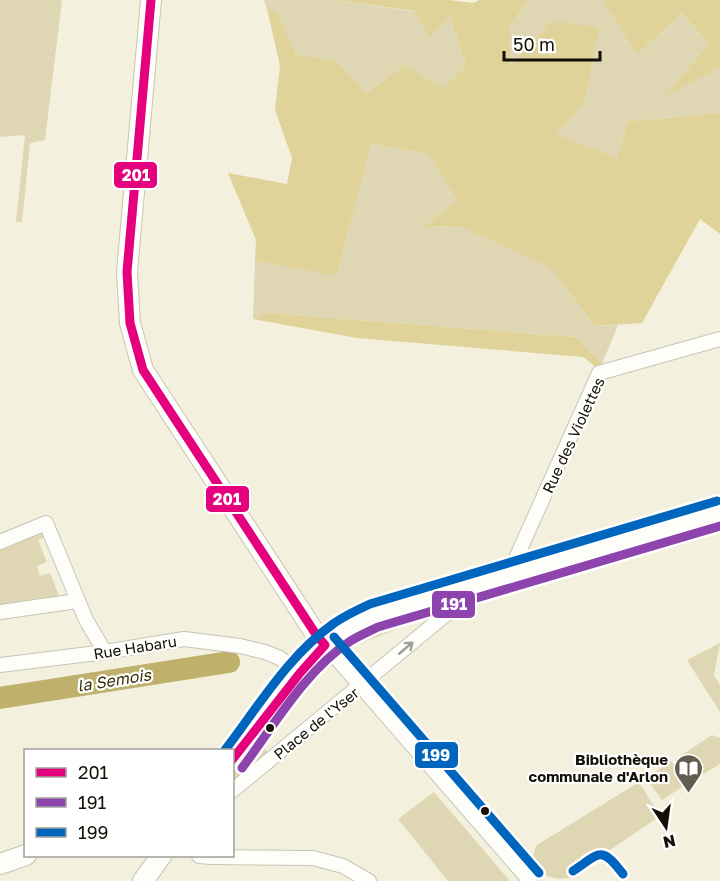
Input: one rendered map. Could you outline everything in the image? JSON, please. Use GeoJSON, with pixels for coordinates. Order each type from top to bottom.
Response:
{"type":"FeatureCollection","features":[{"type":"Feature","properties":{"kind":"main road"},"geometry":{"type":"LineString","coordinates":[[151,0],[127,272],[130,323],[143,369],[325,645]]}},
{"type":"Feature","properties":{"kind":"main road"},"geometry":{"type":"LineString","coordinates":[[484,583],[720,513]]}},
{"type":"Feature","properties":{"kind":"main road","name":"Place de l'Yser"},"geometry":{"type":"LineString","coordinates":[[234,758],[300,673],[325,645],[340,633],[373,616],[484,583]]}},
{"type":"Feature","properties":{"kind":"main road"},"geometry":{"type":"LineString","coordinates":[[0,864],[24,856]]}},
{"type":"Feature","properties":{"kind":"main road"},"geometry":{"type":"LineString","coordinates":[[143,881],[159,857]]}},
{"type":"Feature","properties":{"kind":"street","name":"Rue des Violettes"},"geometry":{"type":"LineString","coordinates":[[508,576],[599,373],[720,339]]}},
{"type":"Feature","properties":{"kind":"street"},"geometry":{"type":"LineString","coordinates":[[0,542],[46,523],[77,601],[105,652]]}},
{"type":"Feature","properties":{"kind":"street","name":"Place de l'Yser"},"geometry":{"type":"LineString","coordinates":[[234,789],[484,583]]}},
{"type":"Feature","properties":{"kind":"street"},"geometry":{"type":"LineString","coordinates":[[0,612],[77,601]]}},
{"type":"Feature","properties":{"kind":"street","name":"Rue Habaru"},"geometry":{"type":"LineString","coordinates":[[0,665],[194,639],[265,652],[280,658],[300,673]]}},
{"type":"Feature","properties":{"kind":"street"},"geometry":{"type":"LineString","coordinates":[[325,645],[530,881]]}},
{"type":"Feature","properties":{"kind":"street"},"geometry":{"type":"LineString","coordinates":[[212,857],[313,858],[343,866],[369,881]]}},
{"type":"Feature","properties":{"kind":"shaded area"},"geometry":{"type":"Polygon","coordinates":[[[0,0],[62,0],[45,140],[30,143],[22,222],[16,222],[25,135],[0,137],[0,0]]]}},
{"type":"Feature","properties":{"kind":"shaded area"},"geometry":{"type":"Polygon","coordinates":[[[264,0],[335,0],[450,17],[466,65],[444,87],[404,65],[367,93],[336,61],[296,54],[276,12],[267,9],[264,0]]]}},
{"type":"Feature","properties":{"kind":"shaded area"},"geometry":{"type":"Polygon","coordinates":[[[335,0],[448,0],[474,3],[479,0],[529,0],[509,27],[510,67],[551,21],[599,27],[584,104],[556,134],[617,158],[628,121],[720,113],[720,234],[700,219],[642,323],[595,326],[549,267],[458,226],[423,227],[457,201],[429,154],[371,144],[337,276],[255,261],[256,240],[228,173],[287,184],[292,158],[275,110],[280,66],[267,9],[276,11],[296,54],[336,61],[367,93],[404,65],[444,87],[466,65],[450,17],[430,37],[414,11],[335,0]]]}},
{"type":"Feature","properties":{"kind":"shaded area"},"geometry":{"type":"Polygon","coordinates":[[[529,0],[602,0],[637,55],[682,13],[709,44],[667,95],[720,68],[720,113],[628,121],[617,158],[556,134],[584,104],[509,67],[509,27],[529,0]]]}},
{"type":"Feature","properties":{"kind":"shaded area"},"geometry":{"type":"Polygon","coordinates":[[[602,0],[720,0],[720,68],[665,96],[709,44],[682,13],[637,55],[602,0]]]}},
{"type":"Feature","properties":{"kind":"shaded area"},"geometry":{"type":"Polygon","coordinates":[[[371,144],[429,154],[457,201],[424,227],[458,226],[549,267],[595,326],[618,325],[602,364],[576,337],[267,313],[253,319],[255,261],[337,275],[371,144]]]}},
{"type":"Feature","properties":{"kind":"shaded area"},"geometry":{"type":"Polygon","coordinates":[[[267,313],[576,337],[602,364],[595,366],[583,357],[357,338],[253,319],[267,313]]]}},
{"type":"Feature","properties":{"kind":"shaded area"},"geometry":{"type":"Polygon","coordinates":[[[38,531],[47,536],[38,540],[47,562],[37,566],[40,576],[50,573],[59,596],[69,593],[70,598],[3,606],[0,604],[0,547],[38,531]]]}},
{"type":"Feature","properties":{"kind":"shaded area"},"geometry":{"type":"Polygon","coordinates":[[[395,619],[397,629],[352,647],[346,637],[358,631],[395,619]]]}},
{"type":"Feature","properties":{"kind":"shaded area"},"geometry":{"type":"Polygon","coordinates":[[[720,643],[714,675],[720,685],[720,712],[687,660],[720,643]]]}},
{"type":"Feature","properties":{"kind":"shaded area"},"geometry":{"type":"Polygon","coordinates":[[[712,735],[720,738],[720,764],[695,779],[680,756],[712,735]]]}},
{"type":"Feature","properties":{"kind":"shaded area"},"geometry":{"type":"Polygon","coordinates":[[[256,739],[271,756],[236,784],[234,767],[256,739]]]}},
{"type":"Feature","properties":{"kind":"shaded area"},"geometry":{"type":"Polygon","coordinates":[[[671,761],[687,784],[662,800],[646,778],[671,761]]]}},
{"type":"Feature","properties":{"kind":"shaded area"},"geometry":{"type":"Polygon","coordinates":[[[639,782],[660,816],[569,878],[552,878],[539,872],[533,861],[537,845],[639,782]]]}},
{"type":"Feature","properties":{"kind":"shaded area"},"geometry":{"type":"Polygon","coordinates":[[[434,792],[510,881],[448,881],[398,819],[434,792]]]}},
{"type":"Feature","properties":{"kind":"waterway","name":"la Semois"},"geometry":{"type":"LineString","coordinates":[[0,698],[229,662]]}},
{"type":"Feature","properties":{"kind":"transit line","name":"201"},"geometry":{"type":"LineString","coordinates":[[151,0],[127,272],[130,323],[143,370],[325,645]]}},
{"type":"Feature","properties":{"kind":"transit line","name":"199"},"geometry":{"type":"LineString","coordinates":[[226,749],[274,683],[302,651],[333,624],[355,611],[370,604],[717,501]]}},
{"type":"Feature","properties":{"kind":"transit line","name":"191"},"geometry":{"type":"LineString","coordinates":[[242,768],[318,668],[333,654],[359,636],[378,627],[720,526]]}},
{"type":"Feature","properties":{"kind":"transit line","name":"199"},"geometry":{"type":"LineString","coordinates":[[334,637],[539,873]]}},
{"type":"Feature","properties":{"kind":"transit line","name":"201"},"geometry":{"type":"LineString","coordinates":[[234,757],[300,673],[325,645]]}},
{"type":"Feature","properties":{"kind":"transit line","name":"199"},"geometry":{"type":"LineString","coordinates":[[573,871],[600,855],[610,859],[623,874]]}},
{"type":"Feature","properties":{"kind":"place","name":"Bibliothèque communale d'Arlon"},"geometry":{"type":"Point","coordinates":[689,794]}}]}
